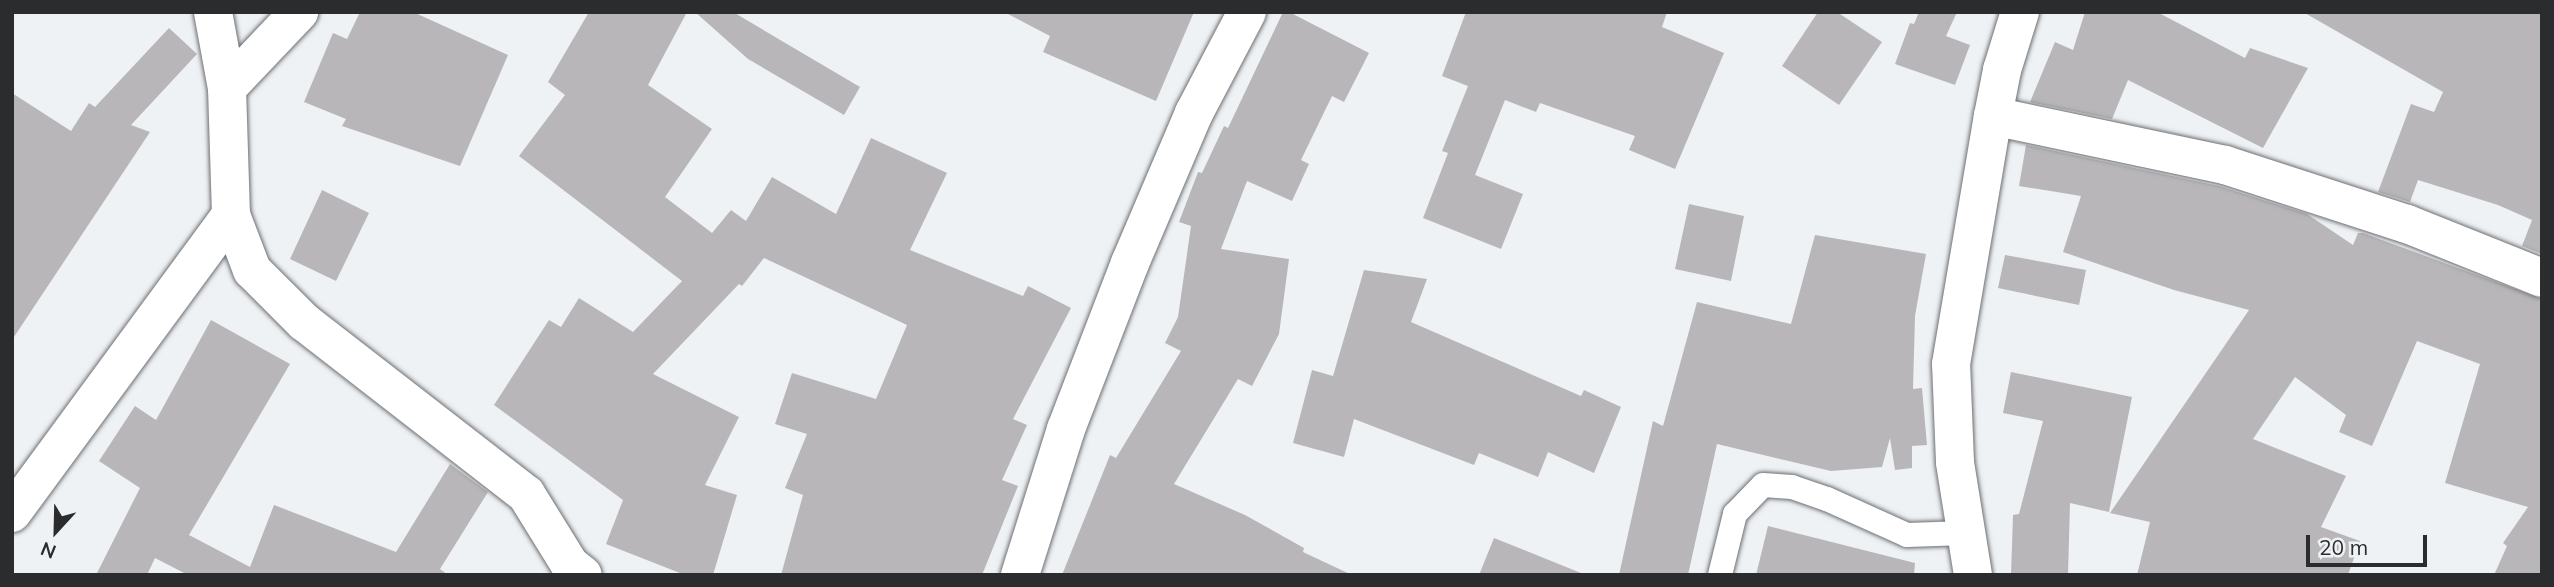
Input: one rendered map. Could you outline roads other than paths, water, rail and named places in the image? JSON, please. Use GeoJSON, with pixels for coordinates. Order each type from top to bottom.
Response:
{"type":"FeatureCollection","features":[{"type":"Feature","properties":{"kind":"street"},"geometry":{"type":"LineString","coordinates":[[213,12],[227,88],[230,215],[252,271],[304,323],[526,494],[570,565],[583,575]]}},
{"type":"Feature","properties":{"kind":"street"},"geometry":{"type":"LineString","coordinates":[[227,88],[299,12]]}},
{"type":"Feature","properties":{"kind":"street"},"geometry":{"type":"LineString","coordinates":[[1020,575],[1066,429],[1130,263],[1194,113],[1247,12]]}},
{"type":"Feature","properties":{"kind":"street"},"geometry":{"type":"LineString","coordinates":[[1973,575],[1955,462],[1951,363],[2002,70],[2020,12]]}},
{"type":"Feature","properties":{"kind":"street"},"geometry":{"type":"LineString","coordinates":[[1993,116],[2225,165],[2407,224],[2542,278]]}},
{"type":"Feature","properties":{"kind":"street"},"geometry":{"type":"LineString","coordinates":[[12,513],[230,215]]}},
{"type":"Feature","properties":{"kind":"lane"},"geometry":{"type":"LineString","coordinates":[[1720,575],[1735,514],[1763,485],[1792,487],[1827,499],[1907,535],[1966,533]]}}]}
